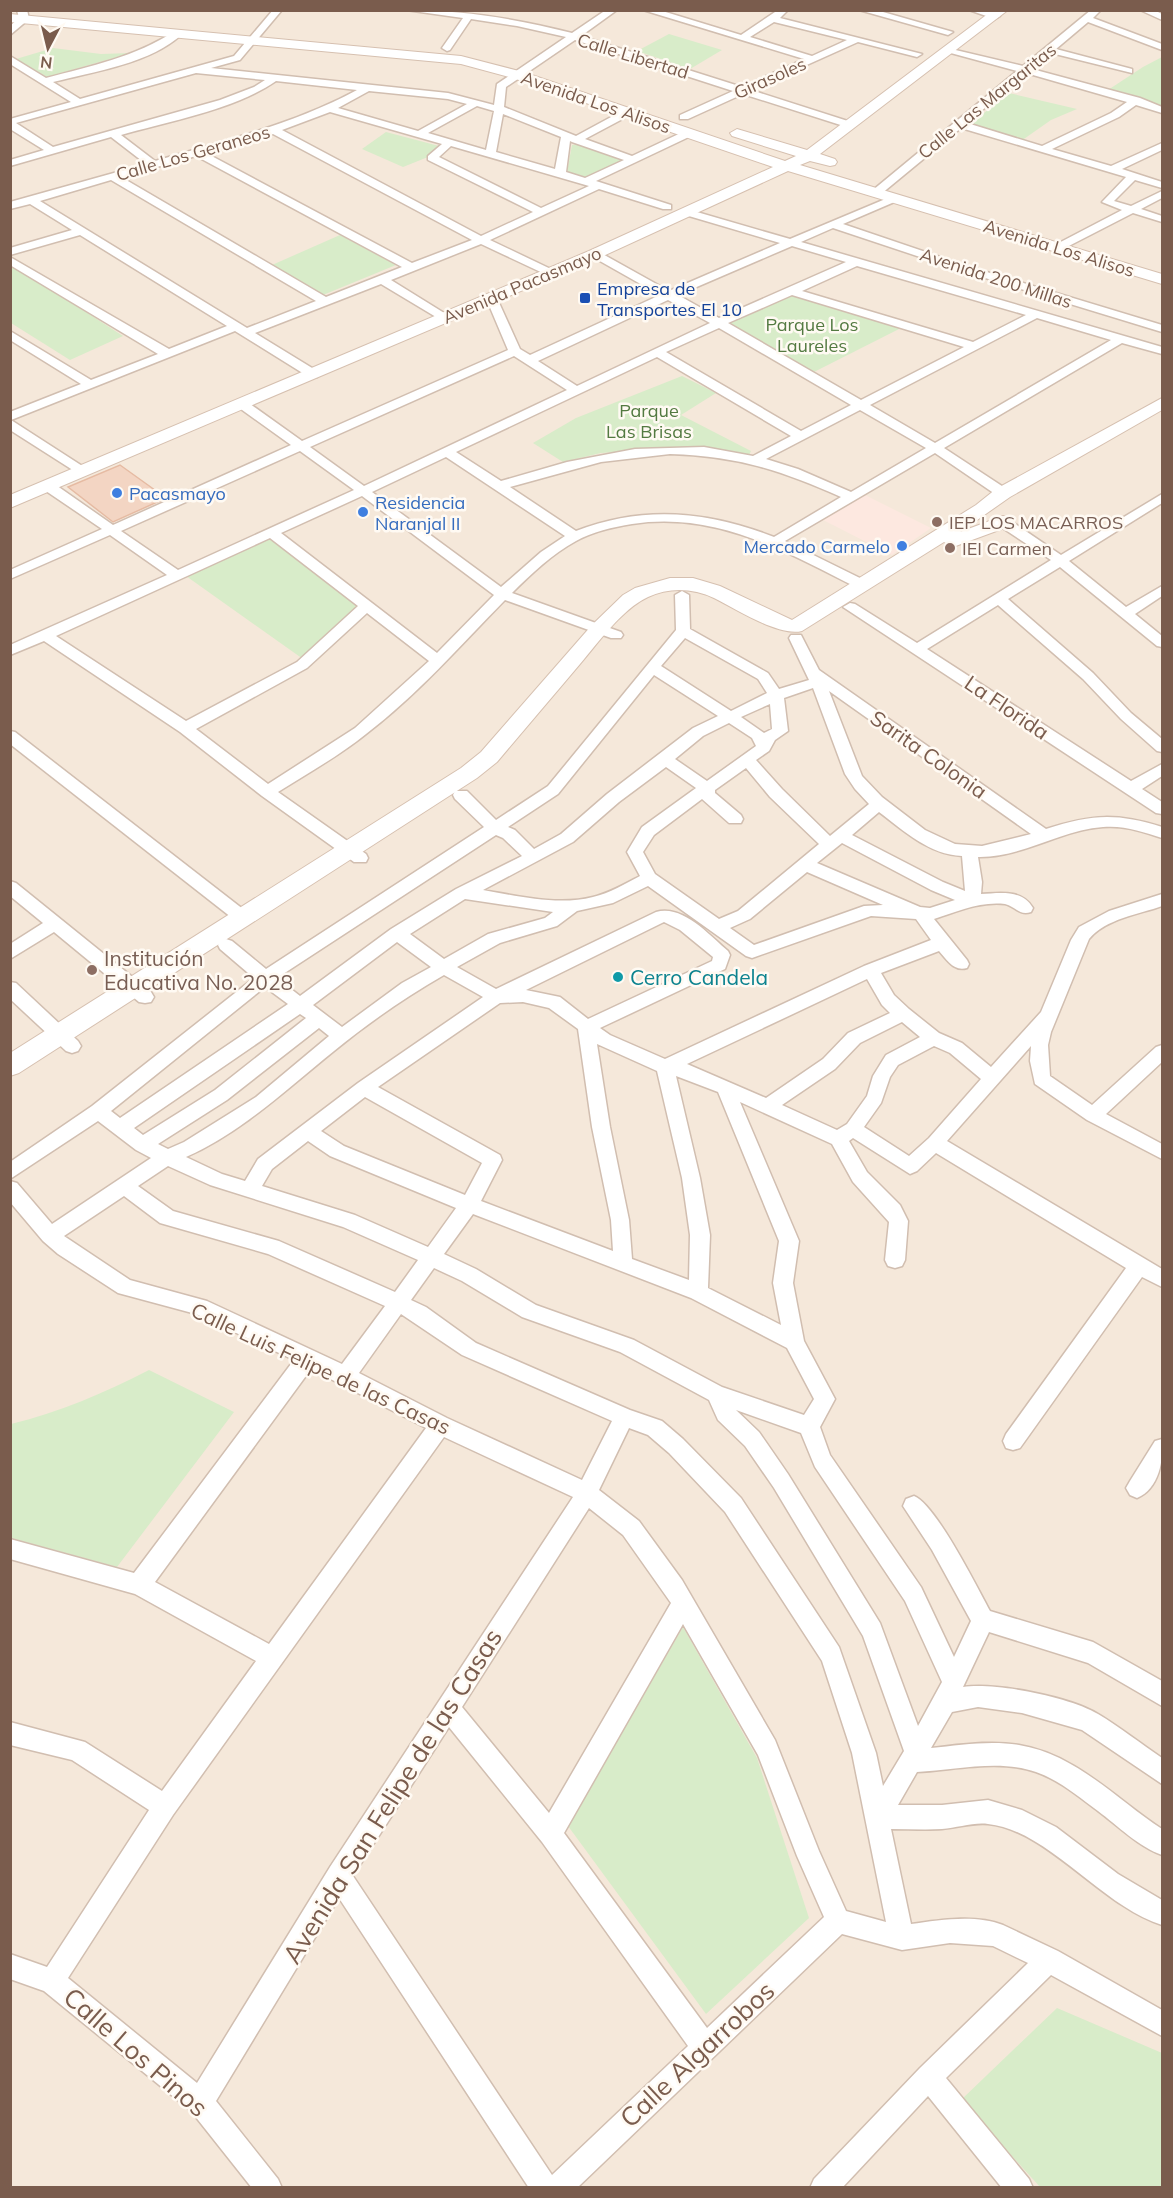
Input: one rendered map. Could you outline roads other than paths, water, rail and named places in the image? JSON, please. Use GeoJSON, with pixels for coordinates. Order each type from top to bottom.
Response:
{"type":"FeatureCollection","features":[{"type":"Feature","properties":{"kind":"street","name":"Avenida Los Alisos"},"geometry":{"type":"LineString","coordinates":[[49,10],[461,60],[523,71],[705,123]]}},
{"type":"Feature","properties":{"kind":"street"},"geometry":{"type":"LineString","coordinates":[[10,123],[237,58],[278,10]]}},
{"type":"Feature","properties":{"kind":"street","name":"Calle Libertad"},"geometry":{"type":"LineString","coordinates":[[410,10],[499,20],[574,37],[850,125]]}},
{"type":"Feature","properties":{"kind":"street"},"geometry":{"type":"LineString","coordinates":[[499,20],[514,10]]}},
{"type":"Feature","properties":{"kind":"street"},"geometry":{"type":"LineString","coordinates":[[490,154],[501,86],[613,10]]}},
{"type":"Feature","properties":{"kind":"street"},"geometry":{"type":"LineString","coordinates":[[647,10],[813,59]]}},
{"type":"Feature","properties":{"kind":"street"},"geometry":{"type":"LineString","coordinates":[[680,20],[694,10]]}},
{"type":"Feature","properties":{"kind":"street"},"geometry":{"type":"LineString","coordinates":[[743,38],[785,10]]}},
{"type":"Feature","properties":{"kind":"street"},"geometry":{"type":"LineString","coordinates":[[863,10],[966,18],[999,13]]}},
{"type":"Feature","properties":{"kind":"street","name":"Calle Las Margaritas"},"geometry":{"type":"LineString","coordinates":[[877,192],[1097,10]]}},
{"type":"Feature","properties":{"kind":"street"},"geometry":{"type":"LineString","coordinates":[[1144,10],[1162,17]]}},
{"type":"Feature","properties":{"kind":"street","name":"Avenida Pacasmayo"},"geometry":{"type":"LineString","coordinates":[[10,486],[298,363],[437,314],[492,298],[595,254],[810,155],[999,13]]}},
{"type":"Feature","properties":{"kind":"street","name":"Avenida Los Alisos"},"geometry":{"type":"LineString","coordinates":[[19,16],[178,33],[447,48],[483,53],[628,112],[767,160],[1162,279]]}},
{"type":"Feature","properties":{"kind":"street"},"geometry":{"type":"LineString","coordinates":[[10,32],[19,16]]}},
{"type":"Feature","properties":{"kind":"street"},"geometry":{"type":"LineString","coordinates":[[447,48],[469,16]]}},
{"type":"Feature","properties":{"kind":"street"},"geometry":{"type":"LineString","coordinates":[[774,18],[857,39],[925,49]]}},
{"type":"Feature","properties":{"kind":"street"},"geometry":{"type":"LineString","coordinates":[[900,68],[966,18]]}},
{"type":"Feature","properties":{"kind":"street"},"geometry":{"type":"LineString","coordinates":[[1087,19],[1162,47]]}},
{"type":"Feature","properties":{"kind":"street"},"geometry":{"type":"LineString","coordinates":[[45,81],[141,55],[164,44],[178,33]]}},
{"type":"Feature","properties":{"kind":"street","name":"Girasoles"},"geometry":{"type":"LineString","coordinates":[[684,117],[857,39]]}},
{"type":"Feature","properties":{"kind":"street"},"geometry":{"type":"LineString","coordinates":[[950,50],[1136,100],[1162,110]]}},
{"type":"Feature","properties":{"kind":"street"},"geometry":{"type":"LineString","coordinates":[[1049,50],[1129,71]]}},
{"type":"Feature","properties":{"kind":"street"},"geometry":{"type":"LineString","coordinates":[[10,59],[78,102]]}},
{"type":"Feature","properties":{"kind":"street"},"geometry":{"type":"LineString","coordinates":[[197,70],[434,93],[499,109],[634,160]]}},
{"type":"Feature","properties":{"kind":"street"},"geometry":{"type":"LineString","coordinates":[[10,163],[224,102],[258,89],[273,78]]}},
{"type":"Feature","properties":{"kind":"street","name":"Calle Los Geraneos"},"geometry":{"type":"LineString","coordinates":[[21,203],[274,130],[328,110],[369,87]]}},
{"type":"Feature","properties":{"kind":"street"},"geometry":{"type":"LineString","coordinates":[[1043,149],[1115,115],[1136,100]]}},
{"type":"Feature","properties":{"kind":"street"},"geometry":{"type":"LineString","coordinates":[[419,134],[476,103]]}},
{"type":"Feature","properties":{"kind":"street","name":"Avenida Pacasmayo"},"geometry":{"type":"LineString","coordinates":[[10,502],[314,374],[535,265],[668,207],[790,149],[847,106]]}},
{"type":"Feature","properties":{"kind":"street"},"geometry":{"type":"LineString","coordinates":[[328,110],[449,142],[668,207]]}},
{"type":"Feature","properties":{"kind":"street"},"geometry":{"type":"LineString","coordinates":[[560,174],[571,138],[628,112]]}},
{"type":"Feature","properties":{"kind":"street"},"geometry":{"type":"LineString","coordinates":[[10,123],[52,151]]}},
{"type":"Feature","properties":{"kind":"street"},"geometry":{"type":"LineString","coordinates":[[959,124],[1162,185]]}},
{"type":"Feature","properties":{"kind":"street"},"geometry":{"type":"LineString","coordinates":[[274,130],[481,240],[551,273]]}},
{"type":"Feature","properties":{"kind":"street","name":"Avenida Los Alisos"},"geometry":{"type":"LineString","coordinates":[[726,130],[1162,267]]}},
{"type":"Feature","properties":{"kind":"street"},"geometry":{"type":"LineString","coordinates":[[586,182],[689,133]]}},
{"type":"Feature","properties":{"kind":"street"},"geometry":{"type":"LineString","coordinates":[[112,134],[154,165]]}},
{"type":"Feature","properties":{"kind":"street"},"geometry":{"type":"LineString","coordinates":[[449,142],[432,158],[541,212]]}},
{"type":"Feature","properties":{"kind":"street"},"geometry":{"type":"LineString","coordinates":[[1112,170],[1162,146]]}},
{"type":"Feature","properties":{"kind":"street"},"geometry":{"type":"LineString","coordinates":[[196,152],[408,266]]}},
{"type":"Feature","properties":{"kind":"street"},"geometry":{"type":"LineString","coordinates":[[1132,176],[1107,202],[1162,219]]}},
{"type":"Feature","properties":{"kind":"street"},"geometry":{"type":"LineString","coordinates":[[113,177],[323,300]]}},
{"type":"Feature","properties":{"kind":"street"},"geometry":{"type":"LineString","coordinates":[[10,417],[166,353],[243,329],[481,240],[598,186]]}},
{"type":"Feature","properties":{"kind":"street"},"geometry":{"type":"LineString","coordinates":[[1057,248],[1162,194]]}},
{"type":"Feature","properties":{"kind":"street"},"geometry":{"type":"LineString","coordinates":[[10,195],[21,203],[81,231],[314,374]]}},
{"type":"Feature","properties":{"kind":"street"},"geometry":{"type":"LineString","coordinates":[[530,360],[669,295],[895,198]]}},
{"type":"Feature","properties":{"kind":"street"},"geometry":{"type":"LineString","coordinates":[[686,212],[1162,351]]}},
{"type":"Feature","properties":{"kind":"street","name":"Avenida 200 Millas"},"geometry":{"type":"LineString","coordinates":[[831,224],[963,268],[1162,329]]}},
{"type":"Feature","properties":{"kind":"street"},"geometry":{"type":"LineString","coordinates":[[10,252],[81,231]]}},
{"type":"Feature","properties":{"kind":"street"},"geometry":{"type":"LineString","coordinates":[[595,254],[719,322],[933,448],[1003,493]]}},
{"type":"Feature","properties":{"kind":"street"},"geometry":{"type":"LineString","coordinates":[[10,260],[166,353]]}},
{"type":"Feature","properties":{"kind":"street"},"geometry":{"type":"LineString","coordinates":[[10,651],[363,491],[719,322],[856,262]]}},
{"type":"Feature","properties":{"kind":"street"},"geometry":{"type":"LineString","coordinates":[[940,286],[963,268]]}},
{"type":"Feature","properties":{"kind":"street"},"geometry":{"type":"LineString","coordinates":[[380,278],[437,314]]}},
{"type":"Feature","properties":{"kind":"street"},"geometry":{"type":"LineString","coordinates":[[791,291],[973,346]]}},
{"type":"Feature","properties":{"kind":"street"},"geometry":{"type":"LineString","coordinates":[[492,298],[516,351],[575,390]]}},
{"type":"Feature","properties":{"kind":"street"},"geometry":{"type":"LineString","coordinates":[[754,460],[1035,315]]}},
{"type":"Feature","properties":{"kind":"street"},"geometry":{"type":"LineString","coordinates":[[10,334],[89,384]]}},
{"type":"Feature","properties":{"kind":"street"},"geometry":{"type":"LineString","coordinates":[[774,542],[1121,339]]}},
{"type":"Feature","properties":{"kind":"street"},"geometry":{"type":"LineString","coordinates":[[10,575],[516,351]]}},
{"type":"Feature","properties":{"kind":"street"},"geometry":{"type":"LineString","coordinates":[[657,352],[800,436]]}},
{"type":"Feature","properties":{"kind":"street"},"geometry":{"type":"LineString","coordinates":[[10,1086],[66,1040],[139,992],[242,917],[487,779],[514,754],[608,632],[630,599],[660,585],[681,583],[713,590],[787,626],[801,625],[861,584],[983,509],[1003,493],[1162,403]]}},
{"type":"Feature","properties":{"kind":"street"},"geometry":{"type":"LineString","coordinates":[[242,404],[502,594],[608,632]]}},
{"type":"Feature","properties":{"kind":"street"},"geometry":{"type":"LineString","coordinates":[[10,424],[84,471]]}},
{"type":"Feature","properties":{"kind":"street"},"geometry":{"type":"LineString","coordinates":[[500,486],[548,469],[603,455],[679,449],[754,460],[801,474],[850,496]]}},
{"type":"Feature","properties":{"kind":"street"},"geometry":{"type":"LineString","coordinates":[[446,451],[575,536]]}},
{"type":"Feature","properties":{"kind":"street"},"geometry":{"type":"LineString","coordinates":[[48,486],[178,576]]}},
{"type":"Feature","properties":{"kind":"street"},"geometry":{"type":"LineString","coordinates":[[917,649],[1162,498]]}},
{"type":"Feature","properties":{"kind":"street"},"geometry":{"type":"LineString","coordinates":[[983,509],[1061,561],[1162,643]]}},
{"type":"Feature","properties":{"kind":"street"},"geometry":{"type":"LineString","coordinates":[[267,792],[370,723],[438,661],[502,594],[536,563],[575,536],[625,521],[652,517],[680,517],[737,527],[774,542],[861,584]]}},
{"type":"Feature","properties":{"kind":"street"},"geometry":{"type":"LineString","coordinates":[[139,992],[226,945],[469,773],[489,757],[608,632],[656,602],[682,595],[705,598],[780,636],[796,638],[806,636],[889,579],[953,541],[1003,522]]}},
{"type":"Feature","properties":{"kind":"street"},"geometry":{"type":"LineString","coordinates":[[272,533],[438,661]]}},
{"type":"Feature","properties":{"kind":"street"},"geometry":{"type":"LineString","coordinates":[[1124,614],[1162,590]]}},
{"type":"Feature","properties":{"kind":"street"},"geometry":{"type":"LineString","coordinates":[[10,1172],[98,1111],[265,978],[553,790],[683,631],[682,595]]}},
{"type":"Feature","properties":{"kind":"street"},"geometry":{"type":"LineString","coordinates":[[999,599],[1088,676],[1126,716],[1162,747]]}},
{"type":"Feature","properties":{"kind":"street"},"geometry":{"type":"LineString","coordinates":[[185,728],[302,664],[366,607]]}},
{"type":"Feature","properties":{"kind":"street","name":"La Florida"},"geometry":{"type":"LineString","coordinates":[[850,607],[1162,809]]}},
{"type":"Feature","properties":{"kind":"street"},"geometry":{"type":"LineString","coordinates":[[683,631],[763,676],[776,695],[780,731],[769,737],[764,747],[648,831],[635,852],[649,878],[752,952],[870,910],[922,915],[972,900],[1009,898],[1025,908]]}},
{"type":"Feature","properties":{"kind":"street"},"geometry":{"type":"LineString","coordinates":[[45,635],[185,728],[267,792],[353,854]]}},
{"type":"Feature","properties":{"kind":"street"},"geometry":{"type":"LineString","coordinates":[[796,638],[816,678],[839,735],[845,760],[856,781],[880,803],[934,843],[969,850],[1013,846],[1088,822],[1105,820],[1124,821],[1162,832]]}},
{"type":"Feature","properties":{"kind":"street"},"geometry":{"type":"LineString","coordinates":[[652,667],[758,735],[764,747]]}},
{"type":"Feature","properties":{"kind":"street"},"geometry":{"type":"LineString","coordinates":[[120,1128],[300,1005],[397,933],[462,893],[533,858],[567,838],[613,798],[698,732],[816,678]]}},
{"type":"Feature","properties":{"kind":"street","name":"Sarita Colonia"},"geometry":{"type":"LineString","coordinates":[[816,678],[1043,835]]}},
{"type":"Feature","properties":{"kind":"street"},"geometry":{"type":"LineString","coordinates":[[11,736],[242,917]]}},
{"type":"Feature","properties":{"kind":"street"},"geometry":{"type":"LineString","coordinates":[[664,759],[706,788],[707,795],[735,819]]}},
{"type":"Feature","properties":{"kind":"street"},"geometry":{"type":"LineString","coordinates":[[747,759],[776,793],[834,839],[972,900]]}},
{"type":"Feature","properties":{"kind":"street"},"geometry":{"type":"LineString","coordinates":[[1132,788],[1162,769]]}},
{"type":"Feature","properties":{"kind":"street"},"geometry":{"type":"LineString","coordinates":[[461,795],[495,828],[509,834],[533,858]]}},
{"type":"Feature","properties":{"kind":"street"},"geometry":{"type":"LineString","coordinates":[[717,927],[744,915],[880,803]]}},
{"type":"Feature","properties":{"kind":"street"},"geometry":{"type":"LineString","coordinates":[[969,850],[974,882],[972,900]]}},
{"type":"Feature","properties":{"kind":"street"},"geometry":{"type":"LineString","coordinates":[[804,864],[922,915],[942,943],[962,964]]}},
{"type":"Feature","properties":{"kind":"street"},"geometry":{"type":"LineString","coordinates":[[462,893],[538,904],[573,906],[606,900],[649,878]]}},
{"type":"Feature","properties":{"kind":"street"},"geometry":{"type":"LineString","coordinates":[[10,887],[139,992]]}},
{"type":"Feature","properties":{"kind":"street"},"geometry":{"type":"LineString","coordinates":[[1162,900],[1087,929],[1079,942],[1071,968],[1046,1017],[1037,1057],[1041,1079],[1093,1115],[1162,1152]]}},
{"type":"Feature","properties":{"kind":"street"},"geometry":{"type":"LineString","coordinates":[[51,1235],[167,1157],[190,1147],[262,1102],[342,1036],[408,988],[494,938],[551,922],[573,906]]}},
{"type":"Feature","properties":{"kind":"street"},"geometry":{"type":"LineString","coordinates":[[250,1190],[265,1164],[364,1088],[496,997],[662,916],[670,916],[683,923],[722,955],[719,965],[585,1027]]}},
{"type":"Feature","properties":{"kind":"street"},"geometry":{"type":"LineString","coordinates":[[10,953],[54,924]]}},
{"type":"Feature","properties":{"kind":"street"},"geometry":{"type":"LineString","coordinates":[[397,933],[443,967],[496,997],[523,996],[554,1002],[604,1040],[665,1067],[686,1071],[768,1106],[845,1134],[910,1166],[934,1143],[1046,1017]]}},
{"type":"Feature","properties":{"kind":"street"},"geometry":{"type":"LineString","coordinates":[[665,1067],[870,970],[942,943]]}},
{"type":"Feature","properties":{"kind":"street"},"geometry":{"type":"LineString","coordinates":[[226,945],[265,978],[342,1036]]}},
{"type":"Feature","properties":{"kind":"street"},"geometry":{"type":"LineString","coordinates":[[870,970],[888,1000],[903,1014],[933,1038],[956,1048],[991,1077]]}},
{"type":"Feature","properties":{"kind":"street"},"geometry":{"type":"LineString","coordinates":[[10,988],[66,1040]]}},
{"type":"Feature","properties":{"kind":"street"},"geometry":{"type":"LineString","coordinates":[[768,1106],[829,1064],[854,1038],[903,1014]]}},
{"type":"Feature","properties":{"kind":"street"},"geometry":{"type":"LineString","coordinates":[[142,1145],[221,1095],[319,1018]]}},
{"type":"Feature","properties":{"kind":"street"},"geometry":{"type":"LineString","coordinates":[[585,1027],[601,1127],[620,1221],[623,1262]]}},
{"type":"Feature","properties":{"kind":"street"},"geometry":{"type":"LineString","coordinates":[[845,1134],[875,1098],[882,1076],[892,1060],[933,1038]]}},
{"type":"Feature","properties":{"kind":"street"},"geometry":{"type":"LineString","coordinates":[[10,1066],[66,1040]]}},
{"type":"Feature","properties":{"kind":"street"},"geometry":{"type":"LineString","coordinates":[[1093,1115],[1162,1052]]}},
{"type":"Feature","properties":{"kind":"street"},"geometry":{"type":"LineString","coordinates":[[665,1067],[691,1178],[700,1235],[698,1292]]}},
{"type":"Feature","properties":{"kind":"street"},"geometry":{"type":"LineString","coordinates":[[725,1087],[789,1241],[783,1282],[794,1342],[825,1400],[809,1426]]}},
{"type":"Feature","properties":{"kind":"street"},"geometry":{"type":"LineString","coordinates":[[345,1376],[469,1204],[493,1160],[364,1088]]}},
{"type":"Feature","properties":{"kind":"street"},"geometry":{"type":"LineString","coordinates":[[98,1111],[142,1145],[217,1180],[348,1221],[469,1275],[529,1311],[627,1346],[716,1394],[809,1426]]}},
{"type":"Feature","properties":{"kind":"street"},"geometry":{"type":"LineString","coordinates":[[309,1132],[337,1151],[698,1292],[794,1342]]}},
{"type":"Feature","properties":{"kind":"street"},"geometry":{"type":"LineString","coordinates":[[845,1134],[860,1177],[893,1211],[898,1221],[895,1260]]}},
{"type":"Feature","properties":{"kind":"street"},"geometry":{"type":"LineString","coordinates":[[934,1143],[1162,1279]]}},
{"type":"Feature","properties":{"kind":"street"},"geometry":{"type":"LineString","coordinates":[[124,1186],[167,1217],[272,1247],[360,1284],[395,1304],[419,1313],[469,1348],[624,1417],[655,1428],[676,1446],[733,1505],[831,1655],[864,1753],[902,1938]]}},
{"type":"Feature","properties":{"kind":"street","name":"Calle Luis Felipe de las Casas"},"geometry":{"type":"LineString","coordinates":[[10,1188],[65,1248],[125,1287],[200,1307],[308,1357],[440,1425],[587,1493],[631,1528],[683,1603],[767,1748],[809,1856],[838,1921]]}},
{"type":"Feature","properties":{"kind":"street"},"geometry":{"type":"LineString","coordinates":[[1013,1441],[1140,1264]]}},
{"type":"Feature","properties":{"kind":"street"},"geometry":{"type":"LineString","coordinates":[[139,1585],[308,1357]]}},
{"type":"Feature","properties":{"kind":"street"},"geometry":{"type":"LineString","coordinates":[[716,1394],[725,1413],[752,1440],[781,1481],[872,1631],[913,1756]]}},
{"type":"Feature","properties":{"kind":"street","name":"Avenida San Felipe de las Casas"},"geometry":{"type":"LineString","coordinates":[[200,2102],[339,1876],[587,1493],[624,1417]]}},
{"type":"Feature","properties":{"kind":"street"},"geometry":{"type":"LineString","coordinates":[[52,1981],[165,1807],[440,1425]]}},
{"type":"Feature","properties":{"kind":"street"},"geometry":{"type":"LineString","coordinates":[[809,1426],[822,1460],[913,1594],[949,1692]]}},
{"type":"Feature","properties":{"kind":"street"},"geometry":{"type":"LineString","coordinates":[[1137,1488],[1162,1448]]}},
{"type":"Feature","properties":{"kind":"street"},"geometry":{"type":"LineString","coordinates":[[914,1506],[940,1543],[983,1620],[1093,1653],[1146,1683],[1162,1695]]}},
{"type":"Feature","properties":{"kind":"street"},"geometry":{"type":"LineString","coordinates":[[10,1550],[139,1585],[271,1657]]}},
{"type":"Feature","properties":{"kind":"street"},"geometry":{"type":"LineString","coordinates":[[550,1834],[683,1603]]}},
{"type":"Feature","properties":{"kind":"street"},"geometry":{"type":"LineString","coordinates":[[878,1817],[949,1692],[983,1620]]}},
{"type":"Feature","properties":{"kind":"street"},"geometry":{"type":"LineString","coordinates":[[949,1692],[1022,1702],[1088,1721],[1162,1772]]}},
{"type":"Feature","properties":{"kind":"street"},"geometry":{"type":"LineString","coordinates":[[447,1707],[550,1834],[705,2047]]}},
{"type":"Feature","properties":{"kind":"street"},"geometry":{"type":"LineString","coordinates":[[10,1733],[77,1749],[165,1807]]}},
{"type":"Feature","properties":{"kind":"street"},"geometry":{"type":"LineString","coordinates":[[913,1756],[1019,1756],[1039,1761],[1090,1791],[1162,1843]]}},
{"type":"Feature","properties":{"kind":"street"},"geometry":{"type":"LineString","coordinates":[[878,1817],[942,1817],[988,1812],[1022,1822],[1048,1835],[1109,1883],[1162,1913]]}},
{"type":"Feature","properties":{"kind":"street"},"geometry":{"type":"LineString","coordinates":[[339,1876],[545,2187]]}},
{"type":"Feature","properties":{"kind":"street"},"geometry":{"type":"LineString","coordinates":[[838,1921],[902,1938],[950,1931],[994,1934],[1049,1960],[1162,2024]]}},
{"type":"Feature","properties":{"kind":"street","name":"Calle Algarrobos"},"geometry":{"type":"LineString","coordinates":[[556,2187],[838,1921]]}},
{"type":"Feature","properties":{"kind":"street"},"geometry":{"type":"LineString","coordinates":[[823,2187],[1049,1960]]}},
{"type":"Feature","properties":{"kind":"street","name":"Calle Los Pinos"},"geometry":{"type":"LineString","coordinates":[[10,1966],[52,1981],[200,2102],[269,2187]]}},
{"type":"Feature","properties":{"kind":"street"},"geometry":{"type":"LineString","coordinates":[[929,2078],[1020,2187]]}},
{"type":"Feature","properties":{"kind":"place","name":"Empresa de Transportes El 10"},"geometry":{"type":"Point","coordinates":[585,298]}},
{"type":"Feature","properties":{"kind":"place","name":"Pacasmayo"},"geometry":{"type":"Point","coordinates":[117,493]}},
{"type":"Feature","properties":{"kind":"place","name":"Residencia Naranjal II"},"geometry":{"type":"Point","coordinates":[363,512]}},
{"type":"Feature","properties":{"kind":"place","name":"IEP LOS MACARROS"},"geometry":{"type":"Point","coordinates":[937,522]}},
{"type":"Feature","properties":{"kind":"place","name":"Mercado Carmelo"},"geometry":{"type":"Point","coordinates":[902,546]}},
{"type":"Feature","properties":{"kind":"place","name":"IEI Carmen"},"geometry":{"type":"Point","coordinates":[950,548]}},
{"type":"Feature","properties":{"kind":"place","name":"Institución Educativa No. 2028"},"geometry":{"type":"Point","coordinates":[92,970]}},
{"type":"Feature","properties":{"kind":"place","name":"Cerro Candela"},"geometry":{"type":"Point","coordinates":[618,977]}},
{"type":"Feature","properties":{"kind":"park label","name":"Parque Los Laureles"},"geometry":{"type":"Point","coordinates":[812,334]}},
{"type":"Feature","properties":{"kind":"park label","name":"Parque Las Brisas"},"geometry":{"type":"Point","coordinates":[649,420]}}]}
